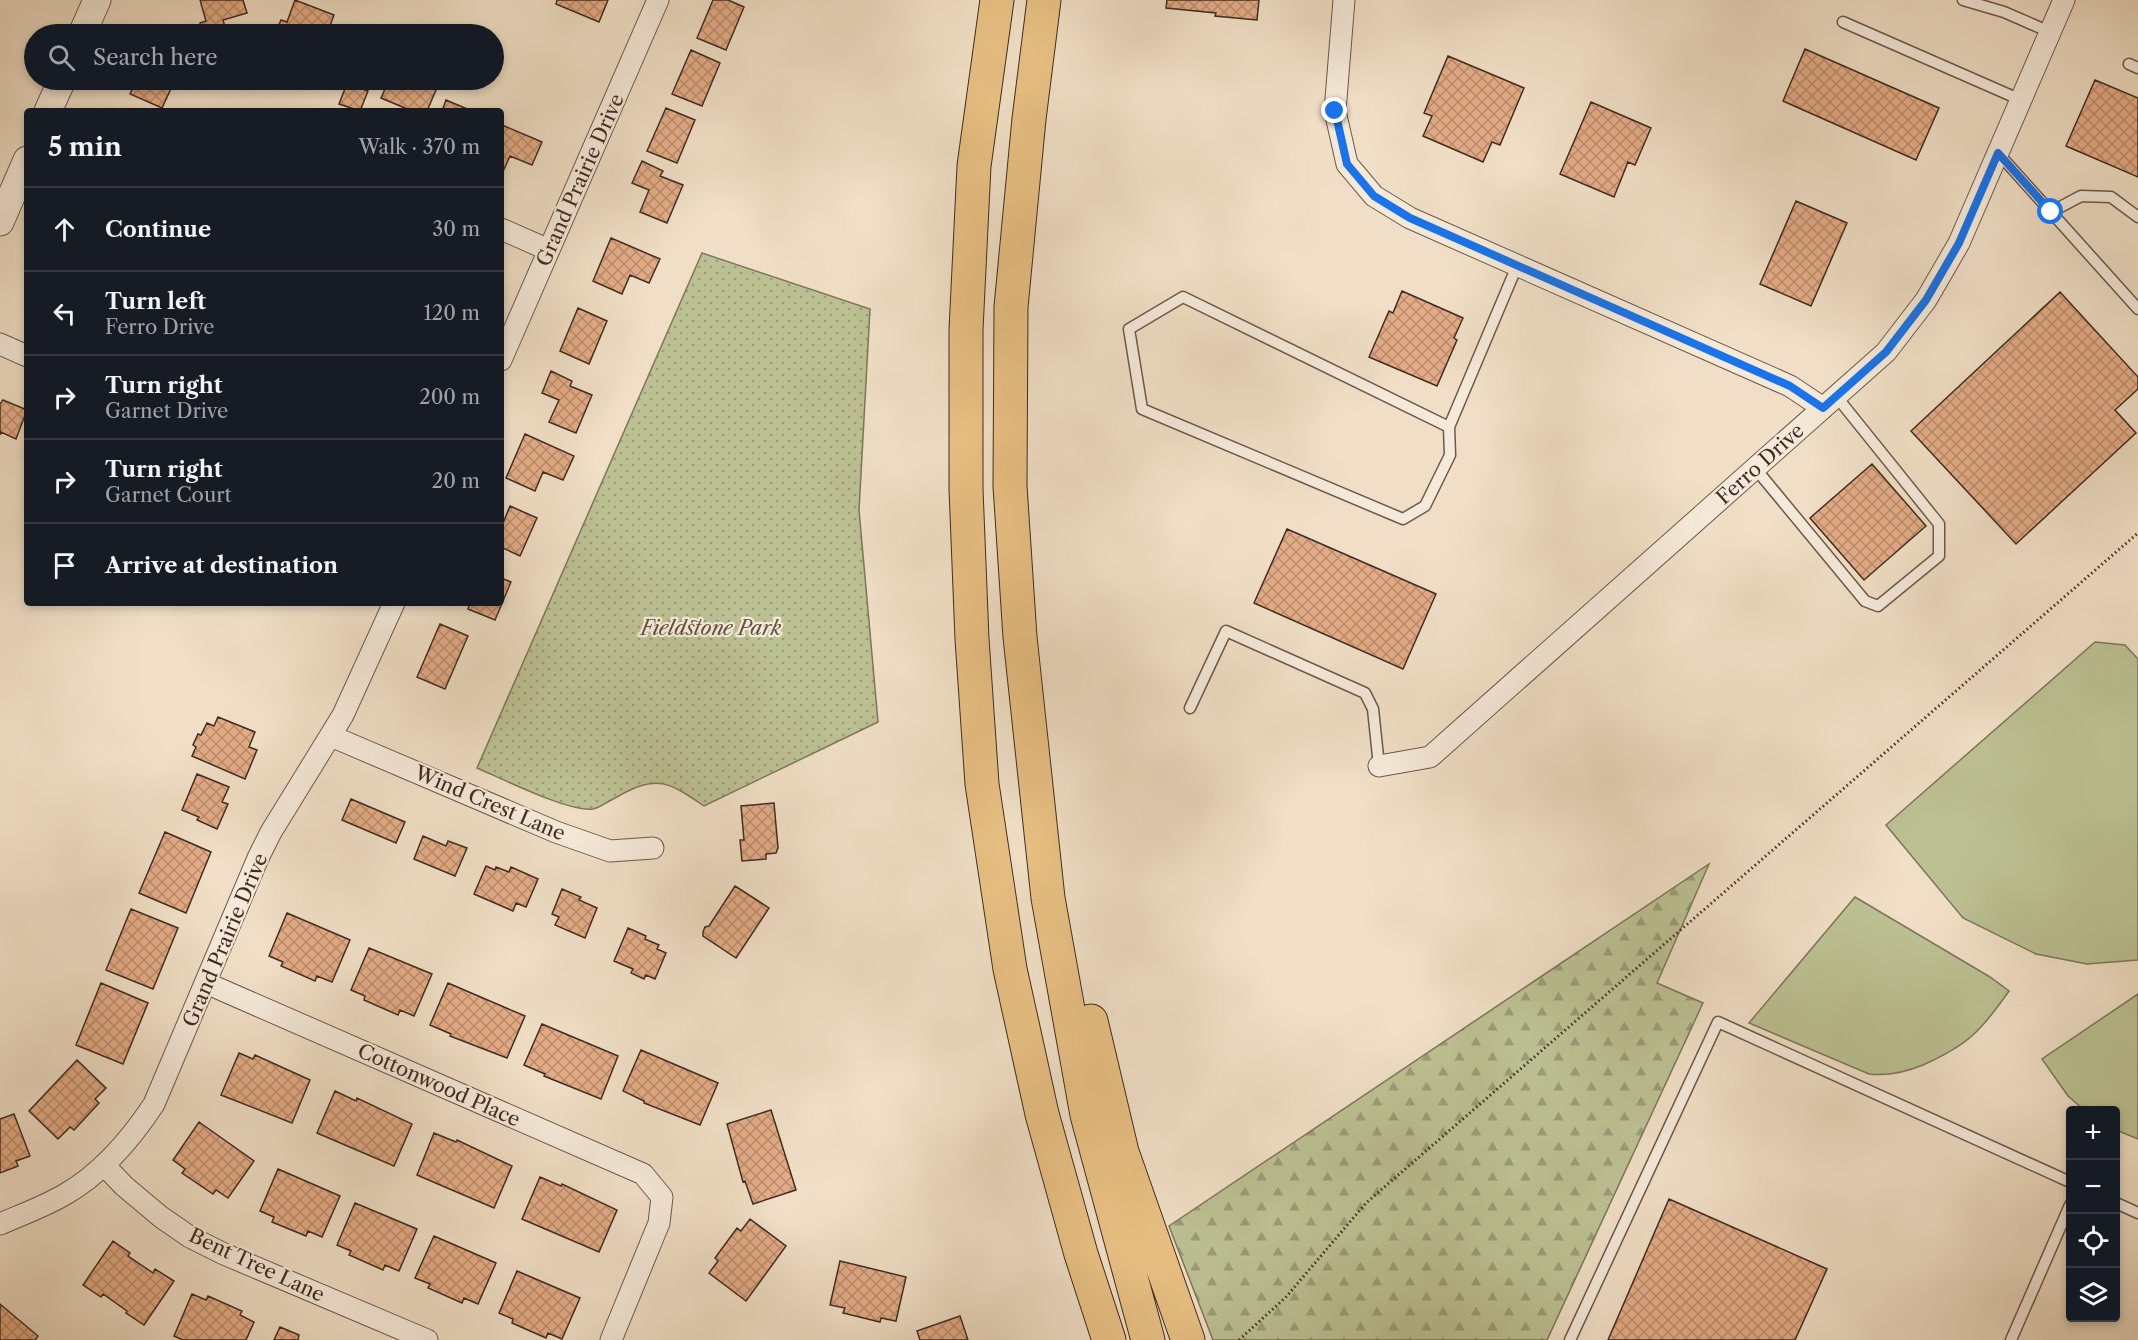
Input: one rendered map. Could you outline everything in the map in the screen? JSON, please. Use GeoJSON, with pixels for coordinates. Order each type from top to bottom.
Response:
{"type":"FeatureCollection","features":[{"type":"Feature","properties":{"kind":"highway"},"geometry":{"type":"LineString","coordinates":[[997,0],[974,166],[966,330],[966,489],[972,639],[982,784],[1011,969],[1041,1114],[1081,1254],[1109,1340]]}},
{"type":"Feature","properties":{"kind":"highway"},"geometry":{"type":"LineString","coordinates":[[1044,0],[1029,119],[1011,307],[1010,486],[1020,637],[1048,898],[1087,1115],[1148,1340]]}},
{"type":"Feature","properties":{"kind":"highway"},"geometry":{"type":"LineString","coordinates":[[1036,792],[1122,1152],[1188,1340]]}},
{"type":"Feature","properties":{"kind":"highway"},"geometry":{"type":"LineString","coordinates":[[1081,1254],[1094,1340]]}},
{"type":"Feature","properties":{"kind":"street"},"geometry":{"type":"LineString","coordinates":[[86,24],[97,0]]}},
{"type":"Feature","properties":{"kind":"street","name":"Grand Prairie Drive"},"geometry":{"type":"LineString","coordinates":[[504,353],[658,0]]}},
{"type":"Feature","properties":{"kind":"street"},"geometry":{"type":"LineString","coordinates":[[1344,0],[1335,111],[1347,164],[1374,196],[1410,218],[1830,402]]}},
{"type":"Feature","properties":{"kind":"street","name":"Ferro Drive"},"geometry":{"type":"LineString","coordinates":[[1379,766],[1430,757],[1886,352],[1926,300],[1959,243],[2064,0]]}},
{"type":"Feature","properties":{"kind":"street"},"geometry":{"type":"LineString","coordinates":[[49,108],[57,90]]}},
{"type":"Feature","properties":{"kind":"street"},"geometry":{"type":"LineString","coordinates":[[0,222],[24,167]]}},
{"type":"Feature","properties":{"kind":"street"},"geometry":{"type":"LineString","coordinates":[[504,230],[549,250]]}},
{"type":"Feature","properties":{"kind":"street"},"geometry":{"type":"LineString","coordinates":[[0,344],[24,355]]}},
{"type":"Feature","properties":{"kind":"street","name":"Grand Prairie Drive"},"geometry":{"type":"LineString","coordinates":[[0,1224],[44,1206],[65,1194],[104,1164],[133,1135],[154,1104],[267,841],[343,715],[393,606]]}},
{"type":"Feature","properties":{"kind":"street","name":"Wind Crest Lane"},"geometry":{"type":"LineString","coordinates":[[331,736],[556,832],[610,851],[653,848]]}},
{"type":"Feature","properties":{"kind":"street","name":"Cottonwood Place"},"geometry":{"type":"LineString","coordinates":[[207,984],[642,1174],[662,1197],[659,1223],[611,1340]]}},
{"type":"Feature","properties":{"kind":"street","name":"Bent Tree Lane"},"geometry":{"type":"LineString","coordinates":[[104,1164],[124,1186],[161,1217],[190,1237],[224,1254],[427,1340]]}},
{"type":"Feature","properties":{"kind":"lane"},"geometry":{"type":"LineString","coordinates":[[1964,0],[2004,12],[2050,32]]}},
{"type":"Feature","properties":{"kind":"lane"},"geometry":{"type":"LineString","coordinates":[[1843,22],[2021,100]]}},
{"type":"Feature","properties":{"kind":"lane"},"geometry":{"type":"LineString","coordinates":[[1998,153],[2138,309]]}},
{"type":"Feature","properties":{"kind":"lane"},"geometry":{"type":"LineString","coordinates":[[2051,212],[2082,196],[2111,197],[2138,217]]}},
{"type":"Feature","properties":{"kind":"lane"},"geometry":{"type":"LineString","coordinates":[[1449,427],[1183,297],[1129,329],[1142,409],[1403,519],[1425,506],[1450,455],[1449,427],[1517,266]]}},
{"type":"Feature","properties":{"kind":"lane"},"geometry":{"type":"LineString","coordinates":[[1755,468],[1865,601],[1878,606],[1939,556],[1939,524],[1830,402]]}},
{"type":"Feature","properties":{"kind":"lane"},"geometry":{"type":"LineString","coordinates":[[1190,708],[1226,631],[1365,693],[1373,709],[1379,766]]}},
{"type":"Feature","properties":{"kind":"lane"},"geometry":{"type":"LineString","coordinates":[[1570,1340],[1718,1022],[2066,1180]]}},
{"type":"Feature","properties":{"kind":"lane"},"geometry":{"type":"LineString","coordinates":[[2120,1205],[2138,1213]]}},
{"type":"Feature","properties":{"kind":"lane"},"geometry":{"type":"LineString","coordinates":[[2011,1340],[2066,1214]]}},
{"type":"Feature","properties":{"kind":"path"},"geometry":{"type":"LineString","coordinates":[[1239,1340],[1286,1297],[1366,1203],[2138,533]]}},
{"type":"Feature","properties":{"kind":"green space","name":"Fieldstone Park"},"geometry":{"type":"Polygon","coordinates":[[[702,253],[870,309],[859,510],[878,722],[704,806],[681,791],[653,783],[631,790],[596,808],[582,809],[535,794],[477,768],[702,253]]]}},
{"type":"Feature","properties":{"kind":"green space"},"geometry":{"type":"Polygon","coordinates":[[[2095,642],[2125,645],[2138,659],[2138,960],[2087,964],[2036,954],[1963,918],[1886,825],[2095,642]]]}},
{"type":"Feature","properties":{"kind":"green space"},"geometry":{"type":"Polygon","coordinates":[[[1709,864],[1657,983],[1703,1003],[1547,1340],[1213,1340],[1169,1226],[1709,864]]]}},
{"type":"Feature","properties":{"kind":"green space"},"geometry":{"type":"Polygon","coordinates":[[[1855,897],[1990,977],[2009,991],[1990,1017],[1972,1036],[1951,1051],[1917,1067],[1890,1074],[1869,1074],[1749,1023],[1855,897]]]}},
{"type":"Feature","properties":{"kind":"green space"},"geometry":{"type":"Polygon","coordinates":[[[2138,994],[2138,1139],[2120,1132],[2120,1106],[2079,1106],[2068,1096],[2042,1059],[2138,994]]]}},
{"type":"Feature","properties":{"kind":"building"},"geometry":{"type":"Polygon","coordinates":[[[200,0],[243,0],[247,13],[223,20],[224,24],[200,24],[206,21],[200,0]]]}},
{"type":"Feature","properties":{"kind":"building"},"geometry":{"type":"Polygon","coordinates":[[[295,0],[334,15],[331,24],[279,24],[281,20],[287,22],[295,0]]]}},
{"type":"Feature","properties":{"kind":"building"},"geometry":{"type":"Polygon","coordinates":[[[557,0],[608,0],[599,22],[556,4],[557,0]]]}},
{"type":"Feature","properties":{"kind":"building"},"geometry":{"type":"Polygon","coordinates":[[[713,0],[728,0],[744,7],[726,50],[697,38],[713,0]]]}},
{"type":"Feature","properties":{"kind":"building"},"geometry":{"type":"Polygon","coordinates":[[[1167,0],[1259,0],[1257,20],[1166,8],[1167,0]]]}},
{"type":"Feature","properties":{"kind":"building"},"geometry":{"type":"Polygon","coordinates":[[[1805,49],[1939,108],[1916,160],[1783,101],[1805,49]]]}},
{"type":"Feature","properties":{"kind":"building"},"geometry":{"type":"Polygon","coordinates":[[[691,50],[720,63],[702,106],[672,94],[691,50]]]}},
{"type":"Feature","properties":{"kind":"building"},"geometry":{"type":"Polygon","coordinates":[[[1448,56],[1524,88],[1500,145],[1492,142],[1483,162],[1423,136],[1432,116],[1424,113],[1448,56]]]}},
{"type":"Feature","properties":{"kind":"building"},"geometry":{"type":"Polygon","coordinates":[[[2095,80],[2138,98],[2138,177],[2066,146],[2095,80]]]}},
{"type":"Feature","properties":{"kind":"building"},"geometry":{"type":"Polygon","coordinates":[[[132,90],[170,90],[162,108],[130,94],[132,90]]]}},
{"type":"Feature","properties":{"kind":"building"},"geometry":{"type":"Polygon","coordinates":[[[344,90],[368,91],[361,108],[351,108],[339,104],[344,90]]]}},
{"type":"Feature","properties":{"kind":"building"},"geometry":{"type":"Polygon","coordinates":[[[385,90],[436,90],[428,108],[405,108],[381,98],[385,90]]]}},
{"type":"Feature","properties":{"kind":"building"},"geometry":{"type":"Polygon","coordinates":[[[446,100],[465,108],[443,108],[446,100]]]}},
{"type":"Feature","properties":{"kind":"building"},"geometry":{"type":"Polygon","coordinates":[[[1591,102],[1651,128],[1635,165],[1628,162],[1614,197],[1560,174],[1591,102]]]}},
{"type":"Feature","properties":{"kind":"building"},"geometry":{"type":"Polygon","coordinates":[[[666,108],[695,120],[677,163],[647,151],[666,108]]]}},
{"type":"Feature","properties":{"kind":"building"},"geometry":{"type":"Polygon","coordinates":[[[504,126],[542,142],[532,165],[510,156],[504,169],[504,126]]]}},
{"type":"Feature","properties":{"kind":"building"},"geometry":{"type":"Polygon","coordinates":[[[642,161],[663,171],[660,176],[683,185],[667,223],[640,212],[649,190],[632,183],[642,161]]]}},
{"type":"Feature","properties":{"kind":"building"},"geometry":{"type":"Polygon","coordinates":[[[1796,201],[1847,223],[1811,306],[1760,284],[1796,201]]]}},
{"type":"Feature","properties":{"kind":"building"},"geometry":{"type":"Polygon","coordinates":[[[611,238],[660,259],[649,283],[630,275],[622,294],[593,281],[611,238]]]}},
{"type":"Feature","properties":{"kind":"building"},"geometry":{"type":"Polygon","coordinates":[[[1402,291],[1463,318],[1454,338],[1457,340],[1437,386],[1369,357],[1389,311],[1393,313],[1402,291]]]}},
{"type":"Feature","properties":{"kind":"building"},"geometry":{"type":"Polygon","coordinates":[[[2060,292],[2138,377],[2138,389],[2115,410],[2136,433],[2016,544],[1911,431],[2060,292]]]}},
{"type":"Feature","properties":{"kind":"building"},"geometry":{"type":"Polygon","coordinates":[[[578,308],[607,321],[589,364],[560,351],[578,308]]]}},
{"type":"Feature","properties":{"kind":"building"},"geometry":{"type":"Polygon","coordinates":[[[551,371],[572,381],[570,386],[592,395],[576,433],[549,422],[559,400],[542,393],[551,371]]]}},
{"type":"Feature","properties":{"kind":"building"},"geometry":{"type":"Polygon","coordinates":[[[3,400],[24,409],[24,418],[16,439],[1,432],[0,435],[0,404],[3,400]]]}},
{"type":"Feature","properties":{"kind":"building"},"geometry":{"type":"Polygon","coordinates":[[[525,434],[574,456],[563,480],[543,472],[535,491],[506,478],[525,434]]]}},
{"type":"Feature","properties":{"kind":"building"},"geometry":{"type":"Polygon","coordinates":[[[1872,464],[1926,526],[1864,580],[1810,518],[1872,464]]]}},
{"type":"Feature","properties":{"kind":"building"},"geometry":{"type":"Polygon","coordinates":[[[510,506],[537,518],[520,556],[504,548],[504,521],[510,506]]]}},
{"type":"Feature","properties":{"kind":"building"},"geometry":{"type":"Polygon","coordinates":[[[1287,529],[1436,594],[1403,669],[1254,603],[1287,529]]]}},
{"type":"Feature","properties":{"kind":"building"},"geometry":{"type":"Polygon","coordinates":[[[504,579],[511,582],[504,599],[504,579]]]}},
{"type":"Feature","properties":{"kind":"building"},"geometry":{"type":"Polygon","coordinates":[[[469,606],[501,606],[495,620],[468,609],[469,606]]]}},
{"type":"Feature","properties":{"kind":"building"},"geometry":{"type":"Polygon","coordinates":[[[440,624],[468,636],[445,689],[417,677],[440,624]]]}},
{"type":"Feature","properties":{"kind":"building"},"geometry":{"type":"Polygon","coordinates":[[[218,717],[255,732],[249,747],[257,750],[245,779],[192,756],[196,747],[193,745],[198,734],[201,735],[207,723],[214,726],[218,717]]]}},
{"type":"Feature","properties":{"kind":"building"},"geometry":{"type":"Polygon","coordinates":[[[197,774],[229,787],[222,802],[228,804],[217,829],[197,820],[199,817],[182,810],[197,774]]]}},
{"type":"Feature","properties":{"kind":"building"},"geometry":{"type":"Polygon","coordinates":[[[351,799],[405,822],[396,843],[342,820],[351,799]]]}},
{"type":"Feature","properties":{"kind":"building"},"geometry":{"type":"Polygon","coordinates":[[[774,803],[778,848],[776,853],[766,854],[766,859],[742,861],[740,840],[744,840],[741,806],[774,803]]]}},
{"type":"Feature","properties":{"kind":"building"},"geometry":{"type":"Polygon","coordinates":[[[165,832],[211,852],[186,913],[139,893],[165,832]]]}},
{"type":"Feature","properties":{"kind":"building"},"geometry":{"type":"Polygon","coordinates":[[[423,836],[446,846],[448,841],[467,848],[455,876],[414,859],[423,836]]]}},
{"type":"Feature","properties":{"kind":"building"},"geometry":{"type":"Polygon","coordinates":[[[486,866],[509,872],[511,867],[538,879],[526,907],[516,903],[513,911],[474,894],[486,866]]]}},
{"type":"Feature","properties":{"kind":"building"},"geometry":{"type":"Polygon","coordinates":[[[735,886],[769,908],[736,958],[703,936],[705,927],[709,926],[735,886]]]}},
{"type":"Feature","properties":{"kind":"building"},"geometry":{"type":"Polygon","coordinates":[[[562,889],[581,897],[579,900],[597,908],[585,938],[555,925],[559,917],[552,914],[562,889]]]}},
{"type":"Feature","properties":{"kind":"building"},"geometry":{"type":"Polygon","coordinates":[[[131,909],[178,928],[153,989],[106,970],[131,909]]]}},
{"type":"Feature","properties":{"kind":"building"},"geometry":{"type":"Polygon","coordinates":[[[287,913],[350,940],[332,982],[317,976],[315,981],[281,966],[283,962],[269,956],[287,913]]]}},
{"type":"Feature","properties":{"kind":"building"},"geometry":{"type":"Polygon","coordinates":[[[628,928],[646,936],[645,939],[659,945],[657,949],[666,953],[655,979],[646,975],[644,979],[631,973],[633,969],[614,961],[628,928]]]}},
{"type":"Feature","properties":{"kind":"building"},"geometry":{"type":"Polygon","coordinates":[[[369,948],[432,974],[414,1016],[400,1010],[398,1015],[364,1000],[365,996],[351,990],[369,948]]]}},
{"type":"Feature","properties":{"kind":"building"},"geometry":{"type":"Polygon","coordinates":[[[101,983],[148,1003],[123,1064],[76,1045],[101,983]]]}},
{"type":"Feature","properties":{"kind":"building"},"geometry":{"type":"Polygon","coordinates":[[[448,983],[525,1016],[507,1058],[450,1036],[451,1034],[430,1025],[448,983]]]}},
{"type":"Feature","properties":{"kind":"building"},"geometry":{"type":"Polygon","coordinates":[[[542,1024],[618,1056],[601,1099],[544,1076],[545,1074],[524,1065],[542,1024]]]}},
{"type":"Feature","properties":{"kind":"building"},"geometry":{"type":"Polygon","coordinates":[[[641,1050],[718,1083],[700,1125],[644,1103],[623,1091],[641,1050]]]}},
{"type":"Feature","properties":{"kind":"building"},"geometry":{"type":"Polygon","coordinates":[[[239,1053],[253,1059],[255,1055],[310,1080],[292,1123],[221,1095],[239,1053]]]}},
{"type":"Feature","properties":{"kind":"building"},"geometry":{"type":"Polygon","coordinates":[[[77,1060],[106,1088],[95,1099],[99,1103],[74,1130],[70,1127],[58,1139],[29,1111],[77,1060]]]}},
{"type":"Feature","properties":{"kind":"building"},"geometry":{"type":"Polygon","coordinates":[[[335,1091],[356,1101],[357,1098],[412,1124],[394,1166],[317,1133],[335,1091]]]}},
{"type":"Feature","properties":{"kind":"building"},"geometry":{"type":"Polygon","coordinates":[[[771,1110],[796,1190],[753,1204],[745,1181],[743,1182],[727,1124],[771,1110]]]}},
{"type":"Feature","properties":{"kind":"building"},"geometry":{"type":"Polygon","coordinates":[[[14,1114],[30,1156],[16,1161],[18,1166],[0,1173],[0,1119],[14,1114]]]}},
{"type":"Feature","properties":{"kind":"building"},"geometry":{"type":"Polygon","coordinates":[[[199,1122],[254,1161],[228,1198],[216,1190],[213,1194],[182,1173],[185,1169],[173,1160],[199,1122]]]}},
{"type":"Feature","properties":{"kind":"building"},"geometry":{"type":"Polygon","coordinates":[[[434,1133],[456,1142],[457,1140],[512,1166],[494,1208],[417,1175],[434,1133]]]}},
{"type":"Feature","properties":{"kind":"building"},"geometry":{"type":"Polygon","coordinates":[[[278,1169],[340,1196],[322,1237],[308,1231],[306,1236],[272,1222],[274,1217],[260,1211],[278,1169]]]}},
{"type":"Feature","properties":{"kind":"building"},"geometry":{"type":"Polygon","coordinates":[[[540,1177],[561,1186],[562,1184],[617,1210],[599,1252],[522,1219],[540,1177]]]}},
{"type":"Feature","properties":{"kind":"building"},"geometry":{"type":"Polygon","coordinates":[[[1669,1199],[1827,1269],[1795,1340],[1608,1340],[1669,1199]]]}},
{"type":"Feature","properties":{"kind":"building"},"geometry":{"type":"Polygon","coordinates":[[[355,1203],[417,1229],[399,1271],[385,1265],[383,1270],[349,1255],[351,1251],[337,1245],[355,1203]]]}},
{"type":"Feature","properties":{"kind":"building"},"geometry":{"type":"Polygon","coordinates":[[[750,1219],[786,1246],[746,1301],[709,1273],[718,1261],[715,1258],[737,1228],[741,1231],[750,1219]]]}},
{"type":"Feature","properties":{"kind":"building"},"geometry":{"type":"Polygon","coordinates":[[[434,1236],[496,1263],[478,1304],[464,1298],[462,1303],[428,1288],[430,1284],[415,1278],[434,1236]]]}},
{"type":"Feature","properties":{"kind":"building"},"geometry":{"type":"Polygon","coordinates":[[[113,1241],[130,1253],[128,1256],[153,1273],[155,1269],[174,1281],[144,1325],[103,1294],[101,1297],[83,1285],[113,1241]]]}},
{"type":"Feature","properties":{"kind":"building"},"geometry":{"type":"Polygon","coordinates":[[[840,1261],[906,1277],[896,1321],[881,1318],[880,1322],[843,1313],[845,1308],[830,1305],[840,1261]]]}},
{"type":"Feature","properties":{"kind":"building"},"geometry":{"type":"Polygon","coordinates":[[[517,1271],[580,1298],[562,1339],[548,1333],[546,1338],[512,1323],[513,1319],[499,1313],[517,1271]]]}},
{"type":"Feature","properties":{"kind":"building"},"geometry":{"type":"Polygon","coordinates":[[[192,1294],[206,1300],[208,1296],[242,1311],[240,1315],[254,1322],[246,1340],[183,1340],[174,1336],[192,1294]]]}},
{"type":"Feature","properties":{"kind":"building"},"geometry":{"type":"Polygon","coordinates":[[[0,1304],[38,1336],[35,1340],[0,1340],[0,1304]]]}},
{"type":"Feature","properties":{"kind":"building"},"geometry":{"type":"Polygon","coordinates":[[[960,1316],[968,1340],[920,1340],[917,1331],[960,1316]]]}},
{"type":"Feature","properties":{"kind":"building"},"geometry":{"type":"Polygon","coordinates":[[[280,1327],[299,1335],[298,1340],[274,1340],[280,1327]]]}},
{"type":"Feature","properties":{"kind":"route"},"geometry":{"type":"LineString","coordinates":[[1335,111],[1347,164],[1374,196],[1410,218],[1790,386],[1823,408],[1886,352],[1926,300],[1959,243],[1998,153],[2051,212]]}}]}
